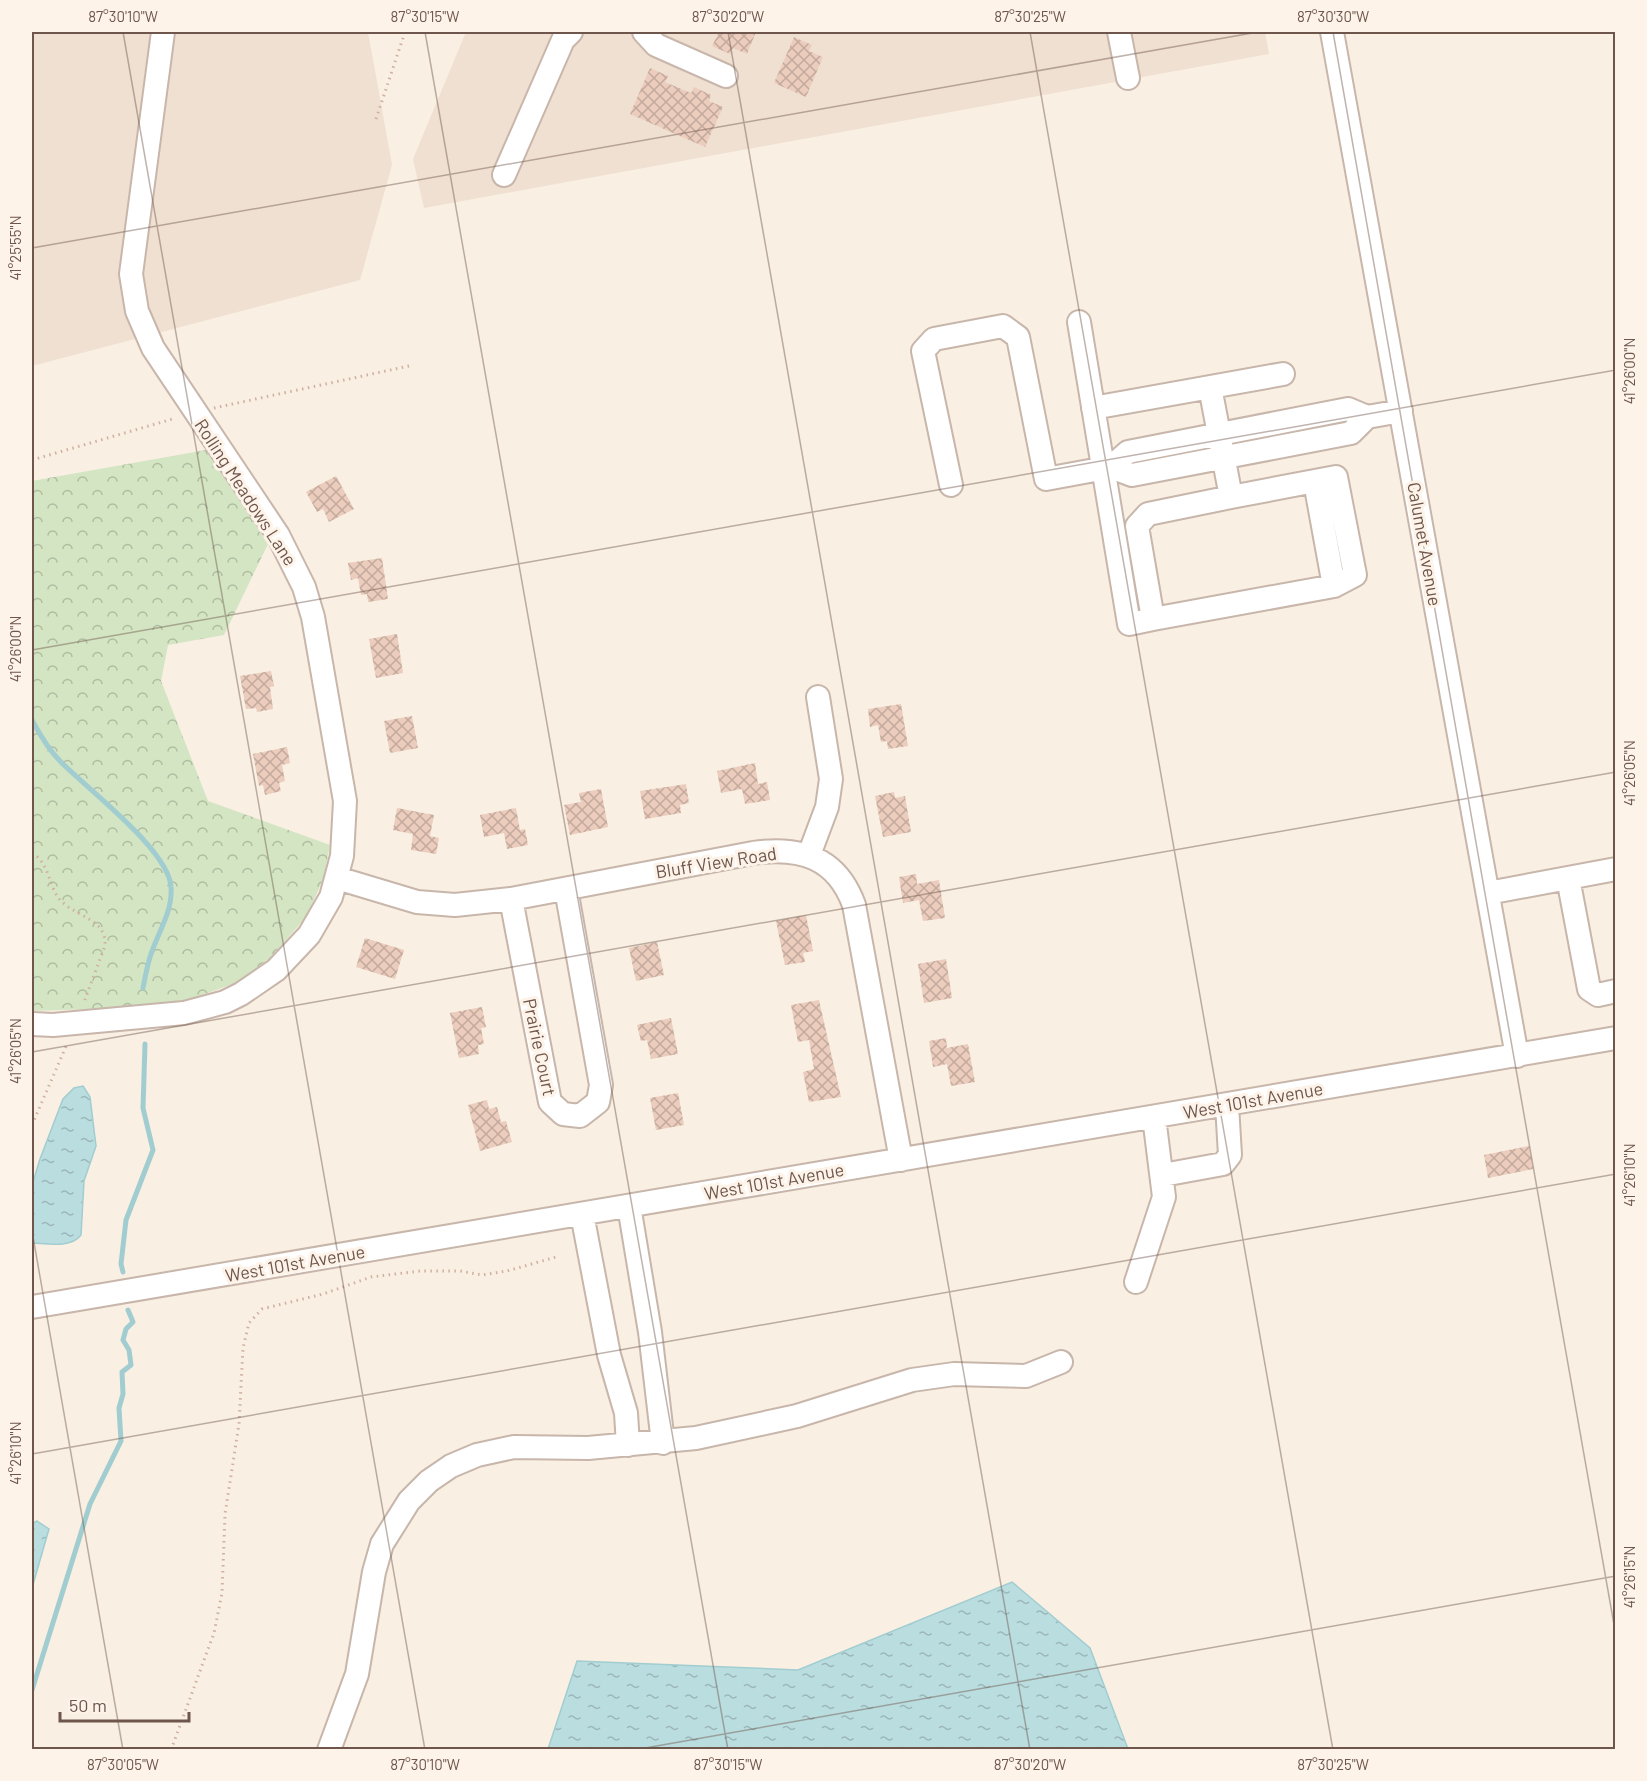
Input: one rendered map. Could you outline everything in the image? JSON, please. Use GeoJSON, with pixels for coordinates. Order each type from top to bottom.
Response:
{"type":"FeatureCollection","features":[{"type":"Feature","properties":{"kind":"street","name":"Rolling Meadows Lane"},"geometry":{"type":"LineString","coordinates":[[32,1024],[76,1023],[169,1015],[225,1002],[276,970],[298,949],[317,923],[331,897],[345,837],[345,801],[309,602],[299,574],[278,535],[153,348],[141,322],[134,298],[132,258],[163,32]]}},
{"type":"Feature","properties":{"kind":"street"},"geometry":{"type":"LineString","coordinates":[[504,175],[563,40],[571,32]]}},
{"type":"Feature","properties":{"kind":"street"},"geometry":{"type":"LineString","coordinates":[[644,32],[656,45],[726,76]]}},
{"type":"Feature","properties":{"kind":"street"},"geometry":{"type":"LineString","coordinates":[[1119,32],[1128,78]]}},
{"type":"Feature","properties":{"kind":"street","name":"Calumet Avenue"},"geometry":{"type":"LineString","coordinates":[[1332,32],[1517,1056]]}},
{"type":"Feature","properties":{"kind":"street"},"geometry":{"type":"LineString","coordinates":[[1079,322],[1093,408],[1107,468],[1129,624],[1334,586],[1354,575],[1336,477],[1148,514],[1137,526],[1153,619]]}},
{"type":"Feature","properties":{"kind":"street"},"geometry":{"type":"LineString","coordinates":[[951,485],[923,351],[934,339],[1003,326],[1018,337],[1046,479],[1107,468],[1132,475],[1223,458],[1351,433],[1367,417]]}},
{"type":"Feature","properties":{"kind":"street"},"geometry":{"type":"LineString","coordinates":[[1093,408],[1283,374]]}},
{"type":"Feature","properties":{"kind":"street"},"geometry":{"type":"LineString","coordinates":[[1210,387],[1230,497]]}},
{"type":"Feature","properties":{"kind":"street"},"geometry":{"type":"LineString","coordinates":[[1107,468],[1128,452],[1218,434],[1348,409],[1367,417],[1401,411]]}},
{"type":"Feature","properties":{"kind":"street"},"geometry":{"type":"LineString","coordinates":[[809,855],[827,807],[831,779],[818,698]]}},
{"type":"Feature","properties":{"kind":"street","name":"Bluff View Road"},"geometry":{"type":"LineString","coordinates":[[337,878],[382,893],[434,904],[455,905],[511,899],[769,850],[809,855],[834,871],[844,882],[854,905],[901,1160]]}},
{"type":"Feature","properties":{"kind":"street"},"geometry":{"type":"LineString","coordinates":[[1488,893],[1616,869]]}},
{"type":"Feature","properties":{"kind":"street"},"geometry":{"type":"LineString","coordinates":[[1568,878],[1589,989],[1598,994],[1616,991]]}},
{"type":"Feature","properties":{"kind":"street","name":"Prairie Court"},"geometry":{"type":"LineString","coordinates":[[511,899],[550,1102],[562,1114],[579,1116],[586,1114],[598,1102],[601,1085],[566,889]]}},
{"type":"Feature","properties":{"kind":"street","name":"West 101st Avenue"},"geometry":{"type":"LineString","coordinates":[[32,1307],[1616,1038]]}},
{"type":"Feature","properties":{"kind":"street"},"geometry":{"type":"LineString","coordinates":[[1163,1175],[1223,1164],[1230,1155],[1227,1105]]}},
{"type":"Feature","properties":{"kind":"street"},"geometry":{"type":"LineString","coordinates":[[1136,1282],[1164,1197],[1154,1117]]}},
{"type":"Feature","properties":{"kind":"street"},"geometry":{"type":"LineString","coordinates":[[628,1206],[650,1332],[663,1443]]}},
{"type":"Feature","properties":{"kind":"street"},"geometry":{"type":"LineString","coordinates":[[582,1214],[609,1355],[626,1413],[628,1446]]}},
{"type":"Feature","properties":{"kind":"street"},"geometry":{"type":"LineString","coordinates":[[329,1749],[357,1674],[380,1551],[394,1522],[418,1491],[440,1473],[464,1460],[501,1449],[663,1443],[754,1427],[912,1380],[954,1374],[1026,1376],[1061,1362]]}},
{"type":"Feature","properties":{"kind":"path"},"geometry":{"type":"LineString","coordinates":[[376,119],[405,32]]}},
{"type":"Feature","properties":{"kind":"path"},"geometry":{"type":"LineString","coordinates":[[32,853],[42,862],[60,899],[98,925],[105,937],[102,955],[76,1023],[32,1125]]}},
{"type":"Feature","properties":{"kind":"path"},"geometry":{"type":"LineString","coordinates":[[171,1749],[214,1633],[222,1593],[225,1514],[239,1424],[243,1347],[249,1323],[262,1309],[323,1294],[371,1277],[420,1270],[460,1270],[482,1275],[507,1271],[556,1257]]}},
{"type":"Feature","properties":{"kind":"shaded area"},"geometry":{"type":"Polygon","coordinates":[[[32,32],[368,32],[392,165],[360,280],[32,366],[32,32]]]}},
{"type":"Feature","properties":{"kind":"shaded area"},"geometry":{"type":"Polygon","coordinates":[[[466,32],[1265,32],[1269,54],[424,208],[413,159],[466,32]]]}},
{"type":"Feature","properties":{"kind":"green space"},"geometry":{"type":"Polygon","coordinates":[[[206,450],[268,544],[224,635],[168,645],[161,681],[208,801],[330,845],[324,877],[307,916],[269,959],[235,983],[181,1003],[123,1008],[32,1011],[32,481],[206,450]]]}},
{"type":"Feature","properties":{"kind":"water"},"geometry":{"type":"Polygon","coordinates":[[[83,1086],[90,1097],[96,1146],[84,1181],[81,1235],[66,1244],[34,1243],[32,1241],[32,1185],[40,1159],[63,1099],[74,1088],[83,1086]]]}},
{"type":"Feature","properties":{"kind":"water"},"geometry":{"type":"Polygon","coordinates":[[[37,1521],[49,1529],[32,1588],[32,1524],[37,1521]]]}},
{"type":"Feature","properties":{"kind":"water"},"geometry":{"type":"Polygon","coordinates":[[[1012,1582],[1090,1648],[1128,1749],[548,1749],[577,1661],[798,1670],[1012,1582]]]}},
{"type":"Feature","properties":{"kind":"building"},"geometry":{"type":"Polygon","coordinates":[[[719,32],[756,32],[747,54],[733,48],[730,54],[712,46],[719,32]]]}},
{"type":"Feature","properties":{"kind":"building"},"geometry":{"type":"Polygon","coordinates":[[[794,37],[812,45],[809,51],[823,57],[806,97],[774,83],[794,37]]]}},
{"type":"Feature","properties":{"kind":"building"},"geometry":{"type":"Polygon","coordinates":[[[650,68],[668,76],[665,82],[691,93],[694,87],[711,95],[709,101],[723,107],[705,147],[630,114],[650,68]]]}},
{"type":"Feature","properties":{"kind":"building"},"geometry":{"type":"Polygon","coordinates":[[[336,476],[354,509],[329,522],[323,509],[317,512],[306,492],[336,476]]]}},
{"type":"Feature","properties":{"kind":"building"},"geometry":{"type":"Polygon","coordinates":[[[382,558],[388,599],[368,602],[367,594],[361,595],[358,578],[351,580],[348,563],[382,558]]]}},
{"type":"Feature","properties":{"kind":"building"},"geometry":{"type":"Polygon","coordinates":[[[397,634],[403,673],[376,678],[369,639],[397,634]]]}},
{"type":"Feature","properties":{"kind":"building"},"geometry":{"type":"Polygon","coordinates":[[[271,671],[274,686],[270,687],[273,709],[257,712],[256,708],[246,709],[240,676],[271,671]]]}},
{"type":"Feature","properties":{"kind":"building"},"geometry":{"type":"Polygon","coordinates":[[[901,704],[908,746],[888,749],[887,741],[881,742],[878,725],[870,727],[868,709],[901,704]]]}},
{"type":"Feature","properties":{"kind":"building"},"geometry":{"type":"Polygon","coordinates":[[[412,716],[418,748],[390,753],[384,721],[412,716]]]}},
{"type":"Feature","properties":{"kind":"building"},"geometry":{"type":"Polygon","coordinates":[[[287,747],[290,763],[282,765],[285,781],[279,783],[281,791],[265,795],[263,785],[259,786],[253,754],[287,747]]]}},
{"type":"Feature","properties":{"kind":"building"},"geometry":{"type":"Polygon","coordinates":[[[755,763],[758,784],[767,782],[770,800],[745,804],[742,789],[721,793],[717,771],[755,763]]]}},
{"type":"Feature","properties":{"kind":"building"},"geometry":{"type":"Polygon","coordinates":[[[686,784],[689,803],[680,805],[681,813],[645,819],[640,791],[686,784]]]}},
{"type":"Feature","properties":{"kind":"building"},"geometry":{"type":"Polygon","coordinates":[[[601,789],[608,827],[570,835],[564,805],[581,802],[579,793],[601,789]]]}},
{"type":"Feature","properties":{"kind":"building"},"geometry":{"type":"Polygon","coordinates":[[[894,792],[895,798],[905,796],[911,832],[883,837],[875,796],[894,792]]]}},
{"type":"Feature","properties":{"kind":"building"},"geometry":{"type":"Polygon","coordinates":[[[397,808],[434,815],[430,836],[439,838],[436,854],[411,850],[413,834],[393,830],[397,808]]]}},
{"type":"Feature","properties":{"kind":"building"},"geometry":{"type":"Polygon","coordinates":[[[516,808],[520,830],[525,829],[528,845],[507,849],[504,833],[484,837],[480,815],[516,808]]]}},
{"type":"Feature","properties":{"kind":"building"},"geometry":{"type":"Polygon","coordinates":[[[916,874],[917,884],[939,880],[945,918],[923,921],[919,900],[903,903],[899,877],[916,874]]]}},
{"type":"Feature","properties":{"kind":"building"},"geometry":{"type":"Polygon","coordinates":[[[806,915],[813,951],[803,953],[805,962],[785,965],[776,921],[806,915]]]}},
{"type":"Feature","properties":{"kind":"building"},"geometry":{"type":"Polygon","coordinates":[[[365,938],[404,950],[395,979],[356,967],[365,938]]]}},
{"type":"Feature","properties":{"kind":"building"},"geometry":{"type":"Polygon","coordinates":[[[657,942],[664,975],[636,981],[629,948],[657,942]]]}},
{"type":"Feature","properties":{"kind":"building"},"geometry":{"type":"Polygon","coordinates":[[[946,959],[952,998],[924,1003],[918,964],[946,959]]]}},
{"type":"Feature","properties":{"kind":"building"},"geometry":{"type":"Polygon","coordinates":[[[819,1000],[841,1097],[809,1102],[803,1072],[814,1069],[809,1040],[798,1042],[791,1005],[819,1000]]]}},
{"type":"Feature","properties":{"kind":"building"},"geometry":{"type":"Polygon","coordinates":[[[482,1007],[486,1027],[481,1028],[484,1044],[478,1045],[479,1054],[459,1058],[450,1013],[482,1007]]]}},
{"type":"Feature","properties":{"kind":"building"},"geometry":{"type":"Polygon","coordinates":[[[671,1018],[678,1054],[651,1059],[647,1040],[641,1041],[637,1025],[671,1018]]]}},
{"type":"Feature","properties":{"kind":"building"},"geometry":{"type":"Polygon","coordinates":[[[946,1038],[947,1048],[968,1044],[975,1082],[951,1086],[947,1064],[933,1067],[929,1041],[946,1038]]]}},
{"type":"Feature","properties":{"kind":"building"},"geometry":{"type":"Polygon","coordinates":[[[678,1093],[684,1125],[656,1130],[650,1098],[678,1093]]]}},
{"type":"Feature","properties":{"kind":"building"},"geometry":{"type":"Polygon","coordinates":[[[487,1100],[489,1109],[497,1107],[501,1122],[506,1121],[512,1142],[480,1151],[468,1105],[487,1100]]]}},
{"type":"Feature","properties":{"kind":"building"},"geometry":{"type":"Polygon","coordinates":[[[1529,1146],[1533,1169],[1488,1178],[1484,1155],[1529,1146]]]}},
{"type":"Feature","properties":{"kind":"waterway"},"geometry":{"type":"LineString","coordinates":[[32,720],[44,742],[56,756],[142,838],[167,872],[171,887],[170,905],[150,957],[143,988]]}},
{"type":"Feature","properties":{"kind":"waterway"},"geometry":{"type":"LineString","coordinates":[[123,1272],[121,1264],[126,1220],[153,1150],[143,1108],[145,1044]]}},
{"type":"Feature","properties":{"kind":"waterway"},"geometry":{"type":"LineString","coordinates":[[32,1690],[90,1504],[121,1441],[119,1408],[123,1394],[122,1372],[131,1365],[129,1350],[123,1340],[126,1329],[133,1322],[128,1310]]}}]}
